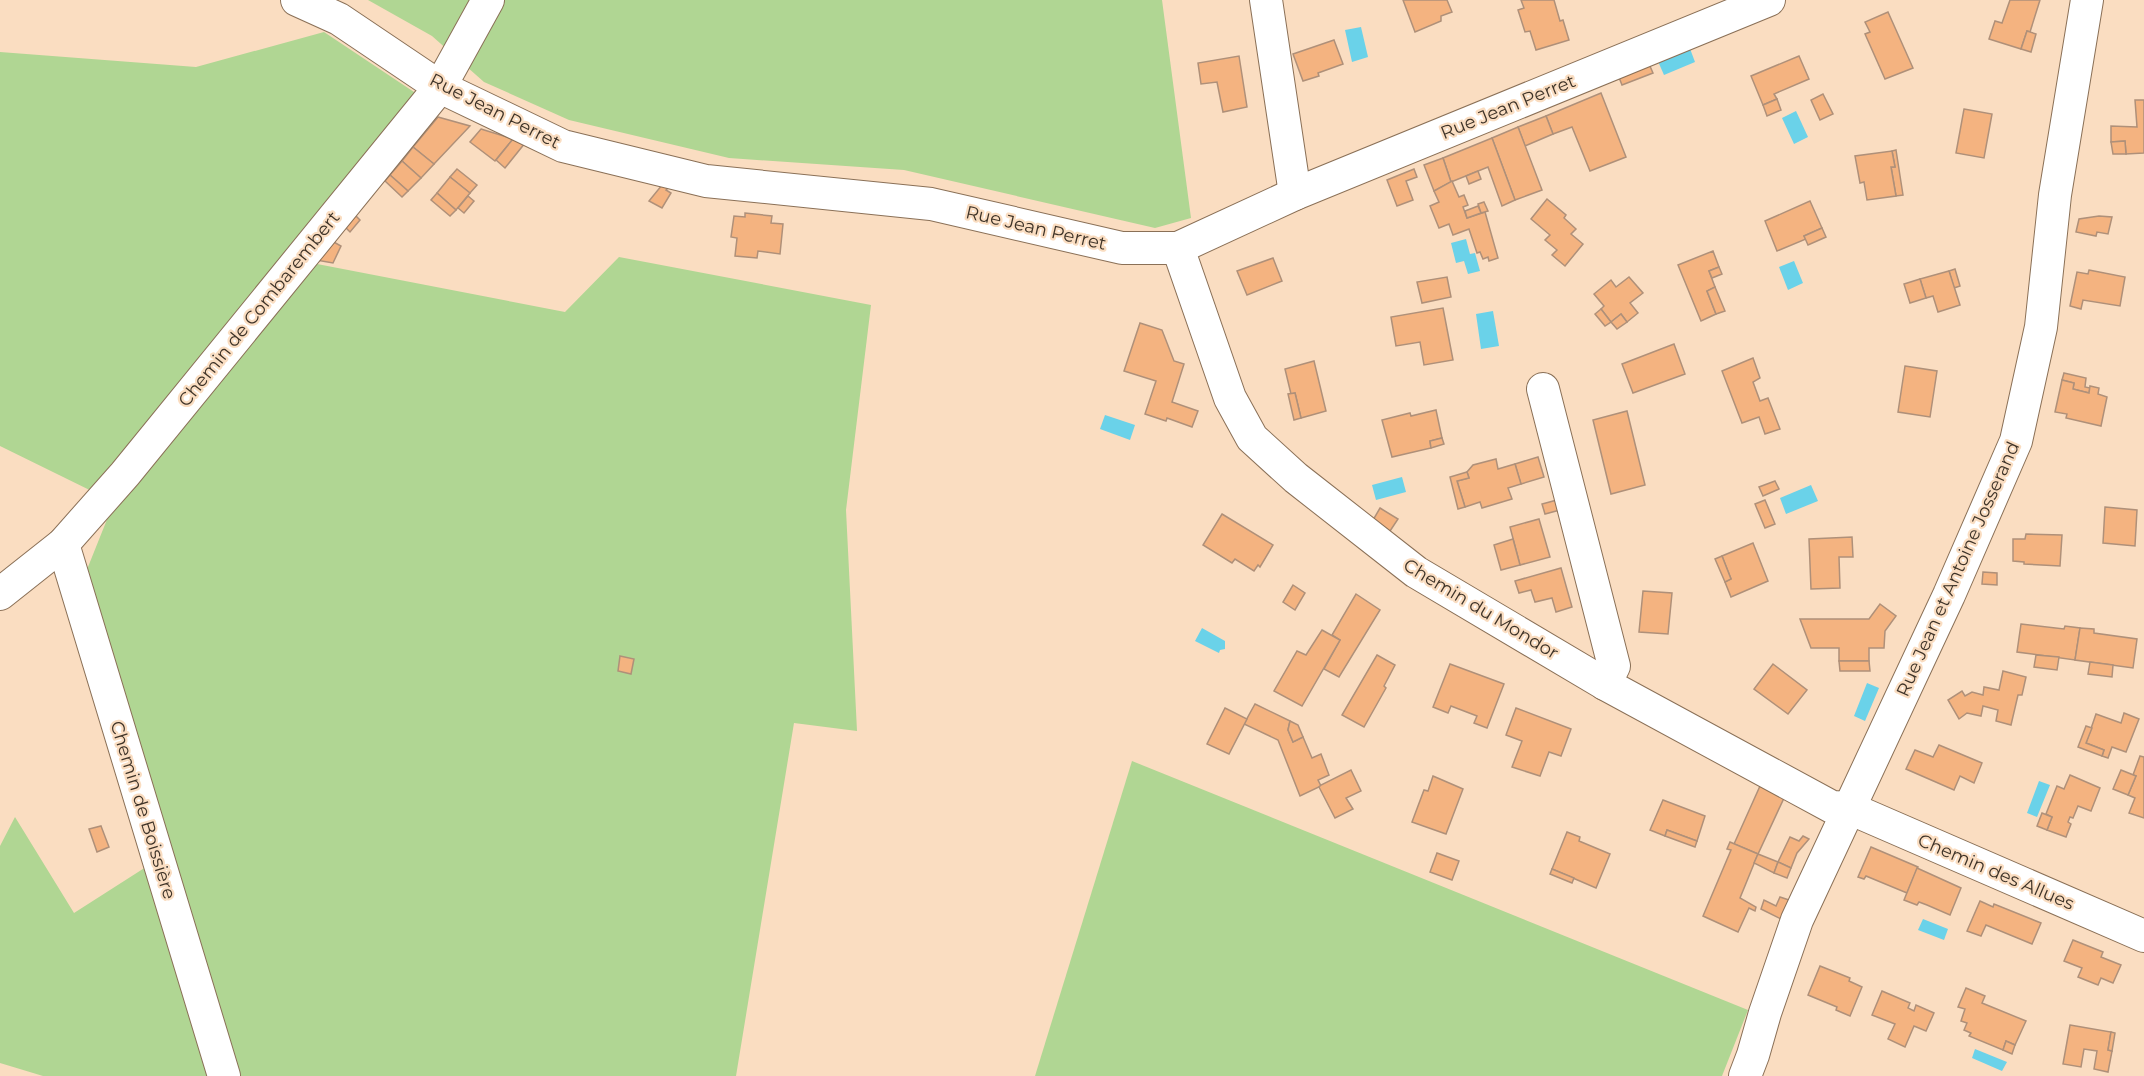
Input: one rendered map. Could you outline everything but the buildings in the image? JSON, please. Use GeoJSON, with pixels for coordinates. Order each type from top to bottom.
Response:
{"type":"FeatureCollection","features":[{"type":"Feature","properties":{"kind":"street","name":"Rue Jean Perret"},"geometry":{"type":"LineString","coordinates":[[297,0],[339,19],[440,87],[563,146],[706,182],[931,204],[1122,249],[1178,248],[1295,194],[1719,9],[1769,0]]}},
{"type":"Feature","properties":{"kind":"street","name":"Chemin de Combarembert"},"geometry":{"type":"LineString","coordinates":[[0,594],[63,544],[125,474],[440,87],[488,0]]}},
{"type":"Feature","properties":{"kind":"street"},"geometry":{"type":"LineString","coordinates":[[1266,0],[1295,194]]}},
{"type":"Feature","properties":{"kind":"street","name":"Rue Jean et Antoine Josserand"},"geometry":{"type":"LineString","coordinates":[[1745,1076],[1797,920],[1949,595],[2016,441],[2041,327],[2055,195],[2087,0]]}},
{"type":"Feature","properties":{"kind":"street","name":"Chemin du Mondor"},"geometry":{"type":"LineString","coordinates":[[1178,248],[1230,398],[1252,438],[1296,478],[1416,572],[1605,684],[1832,807],[1849,808]]}},
{"type":"Feature","properties":{"kind":"street"},"geometry":{"type":"LineString","coordinates":[[1543,389],[1614,666],[1605,684]]}},
{"type":"Feature","properties":{"kind":"street","name":"Chemin de Boissière"},"geometry":{"type":"LineString","coordinates":[[63,544],[224,1076]]}},
{"type":"Feature","properties":{"kind":"street","name":"Chemin des Allues"},"geometry":{"type":"LineString","coordinates":[[1849,808],[2144,936]]}},
{"type":"Feature","properties":{"kind":"green space"},"geometry":{"type":"Polygon","coordinates":[[[368,0],[1162,0],[1191,218],[1155,228],[904,170],[729,158],[569,120],[484,82],[432,36],[368,0]]]}},
{"type":"Feature","properties":{"kind":"green space"},"geometry":{"type":"Polygon","coordinates":[[[324,32],[417,94],[286,258],[565,312],[619,257],[871,305],[846,510],[857,731],[794,723],[736,1076],[43,1076],[0,1063],[0,846],[15,817],[74,913],[171,851],[86,572],[114,502],[0,446],[0,52],[196,67],[324,32]]]}},
{"type":"Feature","properties":{"kind":"green space"},"geometry":{"type":"Polygon","coordinates":[[[1132,761],[1748,1010],[1722,1076],[1035,1076],[1132,761]]]}},
{"type":"Feature","properties":{"kind":"water"},"geometry":{"type":"Polygon","coordinates":[[[1361,27],[1368,57],[1352,62],[1345,30],[1361,27]]]}},
{"type":"Feature","properties":{"kind":"water"},"geometry":{"type":"Polygon","coordinates":[[[1689,46],[1695,62],[1664,75],[1657,59],[1689,46]]]}},
{"type":"Feature","properties":{"kind":"water"},"geometry":{"type":"Polygon","coordinates":[[[1796,111],[1808,137],[1794,144],[1782,118],[1796,111]]]}},
{"type":"Feature","properties":{"kind":"water"},"geometry":{"type":"Polygon","coordinates":[[[1466,239],[1470,254],[1475,253],[1480,271],[1468,274],[1464,261],[1456,263],[1451,243],[1466,239]]]}},
{"type":"Feature","properties":{"kind":"water"},"geometry":{"type":"Polygon","coordinates":[[[1794,261],[1803,283],[1788,290],[1779,267],[1794,261]]]}},
{"type":"Feature","properties":{"kind":"water"},"geometry":{"type":"Polygon","coordinates":[[[1493,311],[1499,346],[1481,349],[1476,314],[1493,311]]]}},
{"type":"Feature","properties":{"kind":"water"},"geometry":{"type":"Polygon","coordinates":[[[1105,415],[1135,425],[1130,440],[1100,429],[1105,415]]]}},
{"type":"Feature","properties":{"kind":"water"},"geometry":{"type":"Polygon","coordinates":[[[1402,477],[1406,492],[1376,500],[1372,485],[1402,477]]]}},
{"type":"Feature","properties":{"kind":"water"},"geometry":{"type":"Polygon","coordinates":[[[1811,485],[1818,501],[1786,514],[1780,498],[1811,485]]]}},
{"type":"Feature","properties":{"kind":"water"},"geometry":{"type":"Polygon","coordinates":[[[1202,628],[1225,641],[1225,649],[1220,650],[1219,653],[1195,641],[1202,628]]]}},
{"type":"Feature","properties":{"kind":"water"},"geometry":{"type":"Polygon","coordinates":[[[1867,683],[1879,688],[1865,721],[1854,716],[1867,683]]]}},
{"type":"Feature","properties":{"kind":"water"},"geometry":{"type":"Polygon","coordinates":[[[2039,781],[2050,785],[2037,817],[2027,813],[2039,781]]]}},
{"type":"Feature","properties":{"kind":"water"},"geometry":{"type":"Polygon","coordinates":[[[1923,919],[1948,929],[1944,940],[1918,930],[1923,919]]]}},
{"type":"Feature","properties":{"kind":"water"},"geometry":{"type":"Polygon","coordinates":[[[1975,1049],[2007,1062],[2002,1071],[1972,1058],[1975,1049]]]}}]}
